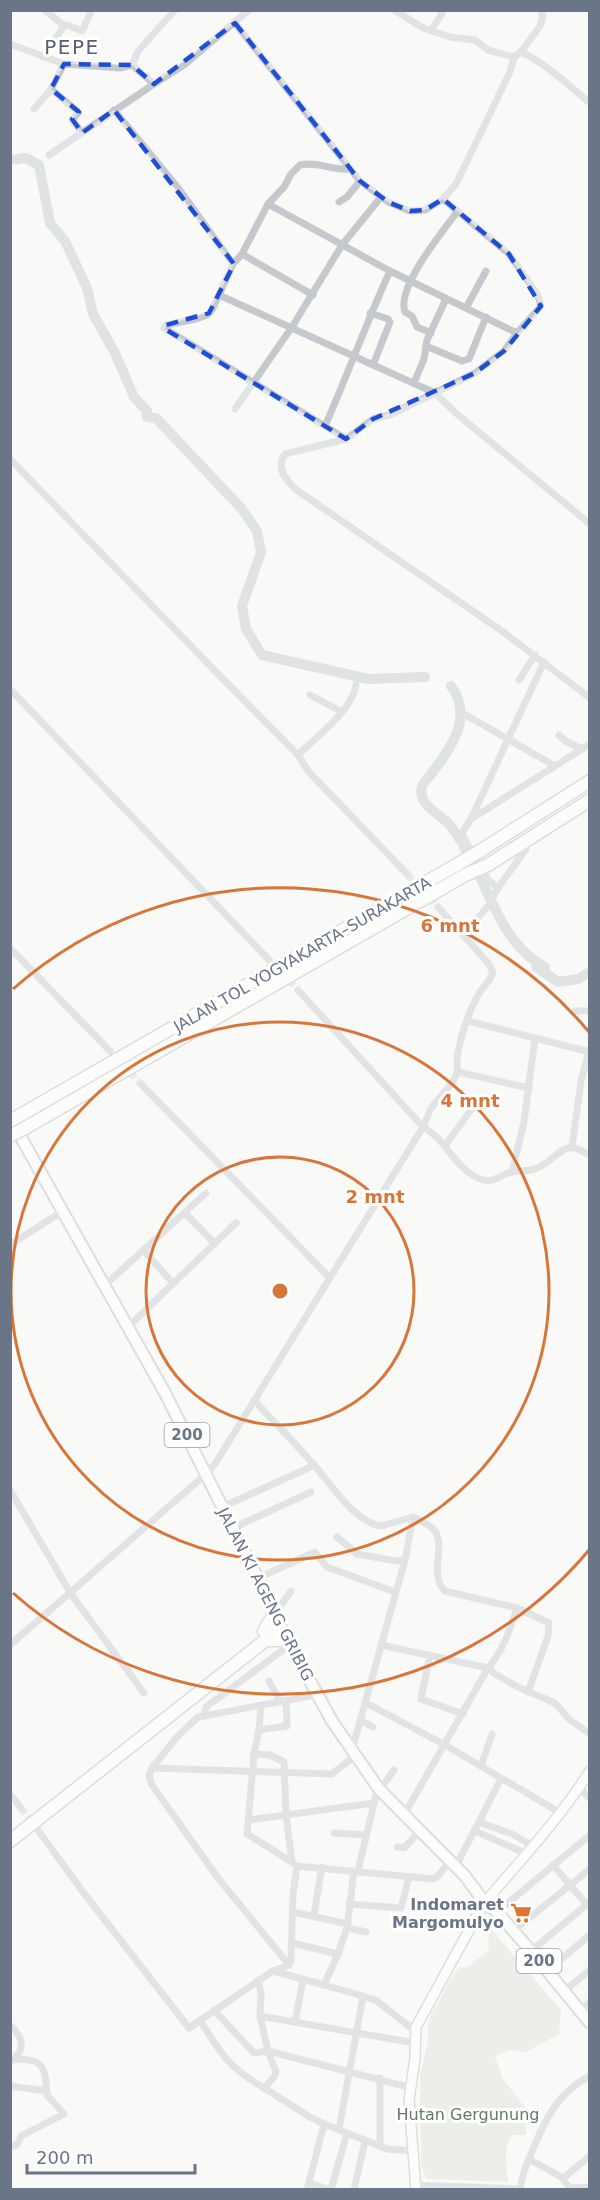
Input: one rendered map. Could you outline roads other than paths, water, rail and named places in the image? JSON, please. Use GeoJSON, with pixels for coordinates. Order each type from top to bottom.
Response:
{"type":"FeatureCollection","features":[{"type":"Feature","properties":{"kind":"highway","name":"JALAN TOL YOGYAKARTA–SURAKARTA"},"geometry":{"type":"LineString","coordinates":[[13,1119],[458,864],[590,781]]}},
{"type":"Feature","properties":{"kind":"highway","name":"JALAN TOL YOGYAKARTA–SURAKARTA"},"geometry":{"type":"LineString","coordinates":[[10,1136],[465,875],[488,865],[590,800]]}},
{"type":"Feature","properties":{"kind":"highway"},"geometry":{"type":"LineString","coordinates":[[10,1841],[265,1636],[278,1622]]}},
{"type":"Feature","properties":{"kind":"highway"},"geometry":{"type":"LineString","coordinates":[[265,1636],[290,1642]]}},
{"type":"Feature","properties":{"kind":"highway"},"geometry":{"type":"LineString","coordinates":[[10,1830],[265,1636]]}},
{"type":"Feature","properties":{"kind":"main road","name":"JALAN KI AGENG GRIBIG"},"geometry":{"type":"LineString","coordinates":[[13,1119],[104,1286],[129,1326],[316,1695],[379,1789],[453,1863],[484,1903],[497,1912],[590,2023]]}},
{"type":"Feature","properties":{"kind":"street"},"geometry":{"type":"LineString","coordinates":[[45,10],[64,26],[68,25],[82,31],[92,10]]}},
{"type":"Feature","properties":{"kind":"street"},"geometry":{"type":"LineString","coordinates":[[132,65],[138,51],[175,10]]}},
{"type":"Feature","properties":{"kind":"street"},"geometry":{"type":"LineString","coordinates":[[49,155],[184,65],[249,10]]}},
{"type":"Feature","properties":{"kind":"street"},"geometry":{"type":"LineString","coordinates":[[394,10],[414,24],[431,31],[450,37],[476,40],[488,50],[513,57]]}},
{"type":"Feature","properties":{"kind":"street"},"geometry":{"type":"LineString","coordinates":[[431,31],[444,10]]}},
{"type":"Feature","properties":{"kind":"street"},"geometry":{"type":"LineString","coordinates":[[235,23],[360,181],[396,207],[415,211],[425,210],[443,199],[461,175],[510,72],[513,57],[521,52],[540,26],[543,16],[540,10]]}},
{"type":"Feature","properties":{"kind":"street"},"geometry":{"type":"LineString","coordinates":[[43,57],[64,26]]}},
{"type":"Feature","properties":{"kind":"street"},"geometry":{"type":"LineString","coordinates":[[10,44],[64,64],[120,68],[132,65]]}},
{"type":"Feature","properties":{"kind":"street"},"geometry":{"type":"LineString","coordinates":[[521,52],[556,74],[590,104]]}},
{"type":"Feature","properties":{"kind":"street"},"geometry":{"type":"LineString","coordinates":[[34,110],[51,89],[64,64]]}},
{"type":"Feature","properties":{"kind":"street"},"geometry":{"type":"LineString","coordinates":[[132,65],[154,84]]}},
{"type":"Feature","properties":{"kind":"street"},"geometry":{"type":"LineString","coordinates":[[51,89],[77,111],[78,113],[72,120],[82,133]]}},
{"type":"Feature","properties":{"kind":"street"},"geometry":{"type":"LineString","coordinates":[[114,110],[179,189],[233,264]]}},
{"type":"Feature","properties":{"kind":"street"},"geometry":{"type":"LineString","coordinates":[[346,439],[165,329],[166,325],[189,321],[207,315],[212,310],[233,264],[242,254],[268,204],[300,165],[307,163],[341,170],[350,169]]}},
{"type":"Feature","properties":{"kind":"street"},"geometry":{"type":"LineString","coordinates":[[339,202],[347,197],[360,181]]}},
{"type":"Feature","properties":{"kind":"street"},"geometry":{"type":"LineString","coordinates":[[235,409],[313,295],[342,245],[381,197]]}},
{"type":"Feature","properties":{"kind":"street"},"geometry":{"type":"LineString","coordinates":[[443,199],[509,254],[541,301],[541,306],[504,351],[475,373],[390,415],[373,419],[346,439],[285,454],[281,464],[287,481],[344,524],[535,655],[590,698]]}},
{"type":"Feature","properties":{"kind":"street"},"geometry":{"type":"LineString","coordinates":[[268,204],[390,270],[517,333]]}},
{"type":"Feature","properties":{"kind":"street"},"geometry":{"type":"LineString","coordinates":[[431,333],[418,328],[412,316],[405,312],[403,301],[411,280],[457,212]]}},
{"type":"Feature","properties":{"kind":"street"},"geometry":{"type":"LineString","coordinates":[[242,254],[313,295]]}},
{"type":"Feature","properties":{"kind":"street"},"geometry":{"type":"LineString","coordinates":[[325,426],[355,358],[370,313],[390,270]]}},
{"type":"Feature","properties":{"kind":"street"},"geometry":{"type":"LineString","coordinates":[[466,308],[486,271]]}},
{"type":"Feature","properties":{"kind":"street"},"geometry":{"type":"LineString","coordinates":[[219,295],[435,393],[457,414],[590,524]]}},
{"type":"Feature","properties":{"kind":"street"},"geometry":{"type":"LineString","coordinates":[[414,383],[424,359],[426,346],[446,299]]}},
{"type":"Feature","properties":{"kind":"street"},"geometry":{"type":"LineString","coordinates":[[370,313],[388,319],[390,322],[373,365]]}},
{"type":"Feature","properties":{"kind":"street"},"geometry":{"type":"LineString","coordinates":[[426,346],[462,361],[466,360],[486,317]]}},
{"type":"Feature","properties":{"kind":"street"},"geometry":{"type":"LineString","coordinates":[[10,459],[298,755],[309,771],[408,875]]}},
{"type":"Feature","properties":{"kind":"street"},"geometry":{"type":"LineString","coordinates":[[519,680],[535,655]]}},
{"type":"Feature","properties":{"kind":"street"},"geometry":{"type":"LineString","coordinates":[[496,891],[463,836],[463,831],[471,819],[544,663]]}},
{"type":"Feature","properties":{"kind":"street"},"geometry":{"type":"LineString","coordinates":[[298,755],[342,712],[354,694],[356,685]]}},
{"type":"Feature","properties":{"kind":"street"},"geometry":{"type":"LineString","coordinates":[[10,689],[270,961]]}},
{"type":"Feature","properties":{"kind":"street"},"geometry":{"type":"LineString","coordinates":[[310,695],[342,712]]}},
{"type":"Feature","properties":{"kind":"street"},"geometry":{"type":"LineString","coordinates":[[464,714],[555,766]]}},
{"type":"Feature","properties":{"kind":"street"},"geometry":{"type":"LineString","coordinates":[[559,735],[567,742],[582,749]]}},
{"type":"Feature","properties":{"kind":"street"},"geometry":{"type":"LineString","coordinates":[[471,819],[590,744]]}},
{"type":"Feature","properties":{"kind":"street"},"geometry":{"type":"LineString","coordinates":[[464,935],[488,906],[526,849]]}},
{"type":"Feature","properties":{"kind":"street"},"geometry":{"type":"LineString","coordinates":[[10,1645],[206,1474],[255,1400],[423,1126],[431,1108],[452,1083],[458,1072],[456,1064],[459,1046],[468,1021],[478,996],[493,973],[489,964],[438,907]]}},
{"type":"Feature","properties":{"kind":"street"},"geometry":{"type":"LineString","coordinates":[[10,948],[110,1051]]}},
{"type":"Feature","properties":{"kind":"street"},"geometry":{"type":"LineString","coordinates":[[298,990],[423,1126],[439,1138],[454,1160],[483,1180],[492,1180],[512,1172],[536,1169],[567,1148],[572,1147],[590,1155]]}},
{"type":"Feature","properties":{"kind":"street"},"geometry":{"type":"LineString","coordinates":[[576,1011],[590,1011]]}},
{"type":"Feature","properties":{"kind":"street"},"geometry":{"type":"LineString","coordinates":[[468,1021],[589,1052],[581,1081],[572,1147]]}},
{"type":"Feature","properties":{"kind":"street"},"geometry":{"type":"LineString","coordinates":[[512,1172],[524,1122],[535,1038]]}},
{"type":"Feature","properties":{"kind":"street"},"geometry":{"type":"LineString","coordinates":[[458,1072],[529,1088]]}},
{"type":"Feature","properties":{"kind":"street"},"geometry":{"type":"LineString","coordinates":[[141,1084],[329,1277]]}},
{"type":"Feature","properties":{"kind":"street"},"geometry":{"type":"LineString","coordinates":[[445,1146],[473,1107]]}},
{"type":"Feature","properties":{"kind":"street"},"geometry":{"type":"LineString","coordinates":[[104,1286],[207,1193]]}},
{"type":"Feature","properties":{"kind":"street"},"geometry":{"type":"LineString","coordinates":[[10,1245],[63,1211]]}},
{"type":"Feature","properties":{"kind":"street"},"geometry":{"type":"LineString","coordinates":[[185,1214],[214,1244]]}},
{"type":"Feature","properties":{"kind":"street"},"geometry":{"type":"LineString","coordinates":[[129,1326],[236,1223]]}},
{"type":"Feature","properties":{"kind":"street"},"geometry":{"type":"LineString","coordinates":[[144,1251],[173,1283]]}},
{"type":"Feature","properties":{"kind":"street"},"geometry":{"type":"LineString","coordinates":[[255,1400],[315,1465],[342,1499],[375,1526],[387,1526],[413,1517],[427,1524],[437,1534],[438,1580],[443,1589],[455,1594],[517,1608],[547,1621],[550,1626],[528,1692]]}},
{"type":"Feature","properties":{"kind":"street"},"geometry":{"type":"LineString","coordinates":[[222,1507],[315,1465]]}},
{"type":"Feature","properties":{"kind":"street"},"geometry":{"type":"LineString","coordinates":[[10,1490],[71,1594],[144,1693]]}},
{"type":"Feature","properties":{"kind":"street"},"geometry":{"type":"LineString","coordinates":[[233,1528],[311,1492]]}},
{"type":"Feature","properties":{"kind":"street"},"geometry":{"type":"LineString","coordinates":[[152,1768],[332,1774],[354,1753],[360,1720],[405,1560],[413,1517]]}},
{"type":"Feature","properties":{"kind":"street"},"geometry":{"type":"LineString","coordinates":[[337,1537],[357,1554],[405,1560]]}},
{"type":"Feature","properties":{"kind":"street"},"geometry":{"type":"LineString","coordinates":[[258,1578],[314,1552],[327,1567],[395,1592]]}},
{"type":"Feature","properties":{"kind":"street"},"geometry":{"type":"LineString","coordinates":[[278,1622],[291,1591]]}},
{"type":"Feature","properties":{"kind":"street"},"geometry":{"type":"LineString","coordinates":[[404,1815],[488,1668],[497,1658],[517,1608]]}},
{"type":"Feature","properties":{"kind":"street"},"geometry":{"type":"LineString","coordinates":[[204,1716],[206,1707],[290,1642]]}},
{"type":"Feature","properties":{"kind":"street"},"geometry":{"type":"LineString","coordinates":[[381,1645],[488,1668],[528,1692],[555,1703],[570,1720],[590,1734]]}},
{"type":"Feature","properties":{"kind":"street"},"geometry":{"type":"LineString","coordinates":[[430,1655],[420,1699],[463,1714]]}},
{"type":"Feature","properties":{"kind":"street"},"geometry":{"type":"LineString","coordinates":[[259,1730],[287,1726],[283,1700],[269,1681]]}},
{"type":"Feature","properties":{"kind":"street"},"geometry":{"type":"LineString","coordinates":[[289,1965],[218,1878],[152,1785],[149,1775],[177,1737],[195,1719],[316,1695]]}},
{"type":"Feature","properties":{"kind":"street"},"geometry":{"type":"LineString","coordinates":[[366,1703],[445,1745],[559,1812]]}},
{"type":"Feature","properties":{"kind":"street"},"geometry":{"type":"LineString","coordinates":[[261,1705],[247,1834],[294,1864],[435,1878],[453,1863],[474,1831],[501,1779]]}},
{"type":"Feature","properties":{"kind":"street"},"geometry":{"type":"LineString","coordinates":[[360,1720],[373,1727]]}},
{"type":"Feature","properties":{"kind":"street"},"geometry":{"type":"LineString","coordinates":[[481,1766],[492,1734]]}},
{"type":"Feature","properties":{"kind":"street"},"geometry":{"type":"LineString","coordinates":[[254,1754],[270,1755],[283,1761],[285,1773],[286,1815],[294,1864],[292,1943],[289,1965]]}},
{"type":"Feature","properties":{"kind":"street"},"geometry":{"type":"LineString","coordinates":[[324,1985],[347,1926],[356,1871],[374,1803],[379,1789],[394,1770]]}},
{"type":"Feature","properties":{"kind":"street"},"geometry":{"type":"LineString","coordinates":[[590,1771],[530,1850],[484,1903],[427,2003],[415,2031],[410,2100],[416,2187],[520,2189],[546,2116],[575,2085],[590,2076]]}},
{"type":"Feature","properties":{"kind":"street"},"geometry":{"type":"LineString","coordinates":[[579,1787],[590,1799]]}},
{"type":"Feature","properties":{"kind":"street"},"geometry":{"type":"LineString","coordinates":[[10,1794],[21,1808]]}},
{"type":"Feature","properties":{"kind":"street"},"geometry":{"type":"LineString","coordinates":[[249,1821],[374,1803]]}},
{"type":"Feature","properties":{"kind":"street"},"geometry":{"type":"LineString","coordinates":[[479,1822],[512,1834],[530,1850]]}},
{"type":"Feature","properties":{"kind":"street"},"geometry":{"type":"LineString","coordinates":[[35,1826],[83,1892],[189,2028],[258,1980],[289,1965]]}},
{"type":"Feature","properties":{"kind":"street"},"geometry":{"type":"LineString","coordinates":[[474,1831],[530,1850]]}},
{"type":"Feature","properties":{"kind":"street"},"geometry":{"type":"LineString","coordinates":[[397,1847],[404,1848],[420,1832]]}},
{"type":"Feature","properties":{"kind":"street"},"geometry":{"type":"LineString","coordinates":[[334,1833],[366,1835]]}},
{"type":"Feature","properties":{"kind":"street"},"geometry":{"type":"LineString","coordinates":[[497,1912],[590,1835]]}},
{"type":"Feature","properties":{"kind":"street"},"geometry":{"type":"LineString","coordinates":[[531,1951],[589,1905],[553,1865]]}},
{"type":"Feature","properties":{"kind":"street"},"geometry":{"type":"LineString","coordinates":[[314,1915],[322,1867]]}},
{"type":"Feature","properties":{"kind":"street"},"geometry":{"type":"LineString","coordinates":[[513,1931],[590,1869]]}},
{"type":"Feature","properties":{"kind":"street"},"geometry":{"type":"LineString","coordinates":[[350,1904],[401,1908],[409,1877]]}},
{"type":"Feature","properties":{"kind":"street"},"geometry":{"type":"LineString","coordinates":[[293,1912],[314,1915],[366,1932]]}},
{"type":"Feature","properties":{"kind":"street"},"geometry":{"type":"LineString","coordinates":[[547,1971],[590,1935]]}},
{"type":"Feature","properties":{"kind":"street"},"geometry":{"type":"LineString","coordinates":[[292,1943],[338,1954]]}},
{"type":"Feature","properties":{"kind":"street"},"geometry":{"type":"LineString","coordinates":[[564,1991],[590,1970]]}},
{"type":"Feature","properties":{"kind":"street"},"geometry":{"type":"LineString","coordinates":[[273,1971],[377,2001],[415,2031]]}},
{"type":"Feature","properties":{"kind":"street"},"geometry":{"type":"LineString","coordinates":[[258,1980],[261,1989],[260,2016],[276,2072],[264,2088]]}},
{"type":"Feature","properties":{"kind":"street"},"geometry":{"type":"LineString","coordinates":[[295,2022],[303,1980]]}},
{"type":"Feature","properties":{"kind":"street"},"geometry":{"type":"LineString","coordinates":[[324,2124],[308,2186],[331,2190],[343,2131],[363,1996]]}},
{"type":"Feature","properties":{"kind":"street"},"geometry":{"type":"LineString","coordinates":[[579,2010],[590,2002]]}},
{"type":"Feature","properties":{"kind":"street"},"geometry":{"type":"LineString","coordinates":[[214,2010],[254,2053],[268,2050],[412,2088]]}},
{"type":"Feature","properties":{"kind":"street"},"geometry":{"type":"LineString","coordinates":[[260,2016],[415,2043]]}},
{"type":"Feature","properties":{"kind":"street"},"geometry":{"type":"LineString","coordinates":[[200,2020],[215,2045],[235,2069],[286,2103],[324,2124],[365,2141],[396,2151],[413,2151]]}},
{"type":"Feature","properties":{"kind":"street"},"geometry":{"type":"LineString","coordinates":[[10,2025],[23,2043],[13,2060],[38,2063],[47,2078],[46,2091],[49,2098],[64,2114],[21,2136],[17,2145],[10,2147]]}},
{"type":"Feature","properties":{"kind":"street"},"geometry":{"type":"LineString","coordinates":[[380,2078],[381,2146]]}},
{"type":"Feature","properties":{"kind":"street"},"geometry":{"type":"LineString","coordinates":[[10,2086],[46,2091]]}},
{"type":"Feature","properties":{"kind":"street"},"geometry":{"type":"LineString","coordinates":[[354,2190],[365,2141]]}},
{"type":"Feature","properties":{"kind":"street"},"geometry":{"type":"LineString","coordinates":[[563,2178],[590,2156]]}},
{"type":"Feature","properties":{"kind":"street"},"geometry":{"type":"LineString","coordinates":[[529,2159],[563,2178],[572,2188],[590,2187]]}},
{"type":"Feature","properties":{"kind":"waterway"},"geometry":{"type":"LineString","coordinates":[[10,160],[26,158],[39,165],[50,223],[65,241],[87,288],[93,314],[115,353],[134,397],[147,411],[147,417],[156,418],[241,508],[257,531],[261,552],[242,606],[246,629],[262,655],[368,679],[425,677]]}},
{"type":"Feature","properties":{"kind":"waterway"},"geometry":{"type":"LineString","coordinates":[[451,686],[458,699],[461,712],[459,725],[448,751],[423,784],[422,797],[424,802],[448,823],[458,836],[498,915],[517,945],[545,967]]}},
{"type":"Feature","properties":{"kind":"waterway"},"geometry":{"type":"LineString","coordinates":[[536,967],[558,982],[578,979],[590,972]]}},
{"type":"Feature","properties":{"kind":"tunnel"},"geometry":{"type":"LineString","coordinates":[[408,875],[438,907]]}},
{"type":"Feature","properties":{"kind":"tunnel"},"geometry":{"type":"LineString","coordinates":[[275,965],[298,990]]}},
{"type":"Feature","properties":{"kind":"tunnel"},"geometry":{"type":"LineString","coordinates":[[116,1057],[141,1084]]}},
{"type":"Feature","properties":{"kind":"tunnel"},"geometry":{"type":"LineString","coordinates":[[21,1808],[33,1824]]}},
{"type":"Feature","properties":{"kind":"place","name":"Indomaret Margomulyo"},"geometry":{"type":"Point","coordinates":[521,1913]}},
{"type":"Feature","properties":{"kind":"district","name":"PEPE"},"geometry":{"type":"Point","coordinates":[72,47]}},
{"type":"Feature","properties":{"kind":"park label","name":"Hutan Gergunung"},"geometry":{"type":"Point","coordinates":[468,2114]}}]}
